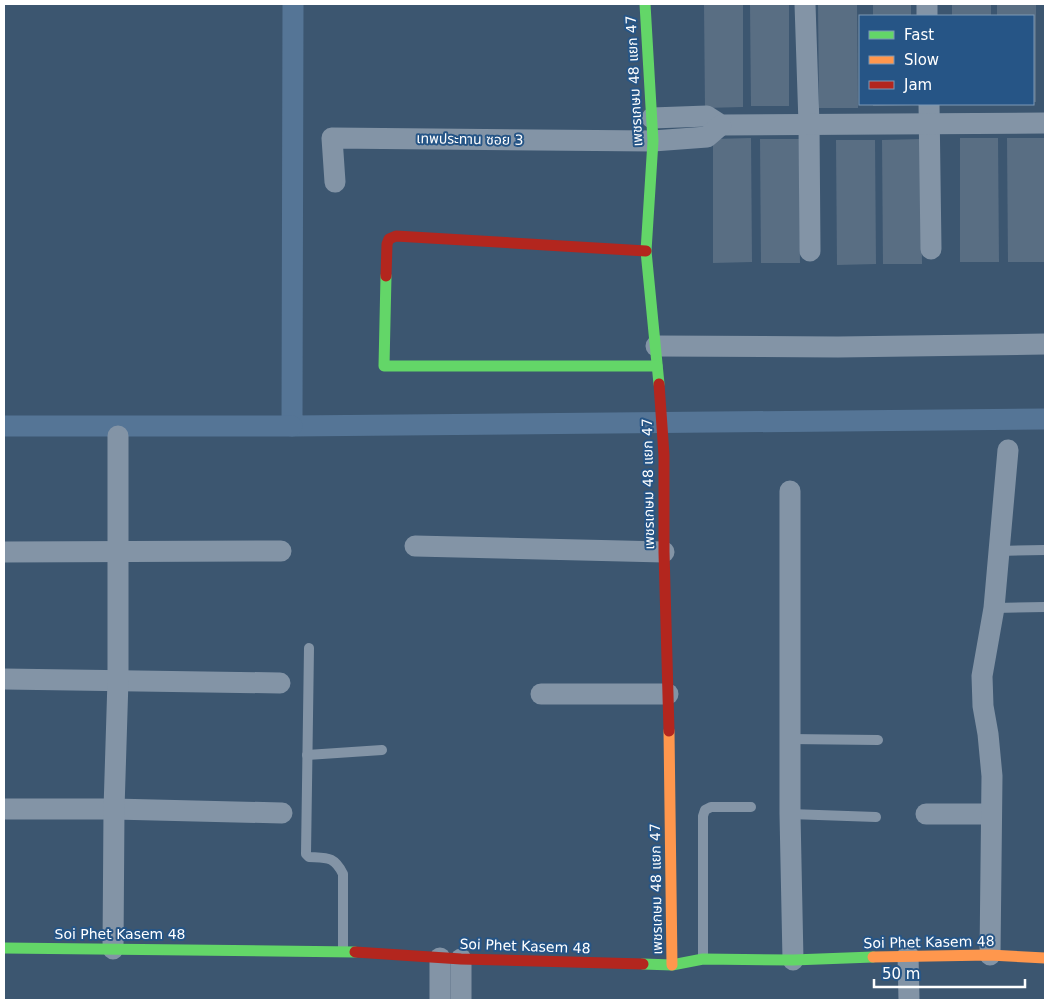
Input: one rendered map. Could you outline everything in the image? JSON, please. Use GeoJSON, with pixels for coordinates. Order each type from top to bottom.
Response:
{"type":"FeatureCollection","features":[{"type":"Feature","properties":{"kind":"street","name":"เพชรเกษม 48 แยก 47"},"geometry":{"type":"LineString","coordinates":[[645,4],[653,141],[646,251],[661,401],[664,455],[664,552],[672,965]]}},
{"type":"Feature","properties":{"kind":"street"},"geometry":{"type":"LineString","coordinates":[[805,4],[809,124],[810,251]]}},
{"type":"Feature","properties":{"kind":"street"},"geometry":{"type":"LineString","coordinates":[[652,118],[707,116],[721,126],[809,124],[929,113],[1045,123]]}},
{"type":"Feature","properties":{"kind":"street"},"geometry":{"type":"LineString","coordinates":[[929,113],[931,249]]}},
{"type":"Feature","properties":{"kind":"street"},"geometry":{"type":"LineString","coordinates":[[653,141],[707,137],[721,126]]}},
{"type":"Feature","properties":{"kind":"street","name":"เทพประทาน ซอย 3"},"geometry":{"type":"LineString","coordinates":[[335,182],[332,138],[653,141]]}},
{"type":"Feature","properties":{"kind":"street"},"geometry":{"type":"LineString","coordinates":[[646,251],[396,236],[389,239],[387,244],[384,366],[838,347],[1045,344]]}},
{"type":"Feature","properties":{"kind":"street"},"geometry":{"type":"LineString","coordinates":[[113,949],[114,809],[118,680],[118,436]]}},
{"type":"Feature","properties":{"kind":"street"},"geometry":{"type":"LineString","coordinates":[[990,955],[991,762],[983,706],[982,676],[994,608],[1008,450]]}},
{"type":"Feature","properties":{"kind":"street"},"geometry":{"type":"LineString","coordinates":[[790,491],[790,814],[793,960]]}},
{"type":"Feature","properties":{"kind":"street"},"geometry":{"type":"LineString","coordinates":[[415,546],[664,552]]}},
{"type":"Feature","properties":{"kind":"street"},"geometry":{"type":"LineString","coordinates":[[4,552],[281,550]]}},
{"type":"Feature","properties":{"kind":"street"},"geometry":{"type":"LineString","coordinates":[[4,679],[280,683]]}},
{"type":"Feature","properties":{"kind":"street"},"geometry":{"type":"LineString","coordinates":[[541,694],[668,694]]}},
{"type":"Feature","properties":{"kind":"street"},"geometry":{"type":"LineString","coordinates":[[4,809],[114,809],[282,813]]}},
{"type":"Feature","properties":{"kind":"street"},"geometry":{"type":"LineString","coordinates":[[926,814],[991,814]]}},
{"type":"Feature","properties":{"kind":"street","name":"Soi Phet Kasem 48"},"geometry":{"type":"LineString","coordinates":[[4,948],[343,951],[450,959],[672,965],[703,959],[793,960],[908,955],[990,955],[1045,958]]}},
{"type":"Feature","properties":{"kind":"street"},"geometry":{"type":"LineString","coordinates":[[908,955],[909,1000]]}},
{"type":"Feature","properties":{"kind":"street"},"geometry":{"type":"LineString","coordinates":[[440,1000],[450,959]]}},
{"type":"Feature","properties":{"kind":"street"},"geometry":{"type":"LineString","coordinates":[[450,959],[461,1000]]}},
{"type":"Feature","properties":{"kind":"lane"},"geometry":{"type":"LineString","coordinates":[[998,551],[1045,550]]}},
{"type":"Feature","properties":{"kind":"lane"},"geometry":{"type":"LineString","coordinates":[[994,608],[1045,607]]}},
{"type":"Feature","properties":{"kind":"lane"},"geometry":{"type":"LineString","coordinates":[[309,648],[306,854],[308,857],[331,858],[339,866],[343,874],[343,951]]}},
{"type":"Feature","properties":{"kind":"lane"},"geometry":{"type":"LineString","coordinates":[[790,739],[878,740]]}},
{"type":"Feature","properties":{"kind":"lane"},"geometry":{"type":"LineString","coordinates":[[307,755],[382,750]]}},
{"type":"Feature","properties":{"kind":"lane"},"geometry":{"type":"LineString","coordinates":[[703,959],[703,816],[705,810],[712,807],[751,806]]}},
{"type":"Feature","properties":{"kind":"lane"},"geometry":{"type":"LineString","coordinates":[[790,814],[876,817]]}},
{"type":"Feature","properties":{"kind":"building"},"geometry":{"type":"Polygon","coordinates":[[[704,4],[743,4],[743,107],[705,108],[704,4]]]}},
{"type":"Feature","properties":{"kind":"building"},"geometry":{"type":"Polygon","coordinates":[[[750,4],[789,4],[789,106],[751,106],[750,4]]]}},
{"type":"Feature","properties":{"kind":"building"},"geometry":{"type":"Polygon","coordinates":[[[818,4],[857,4],[858,108],[819,108],[818,4]]]}},
{"type":"Feature","properties":{"kind":"building"},"geometry":{"type":"Polygon","coordinates":[[[873,4],[911,4],[911,15],[873,15],[873,4]]]}},
{"type":"Feature","properties":{"kind":"building"},"geometry":{"type":"Polygon","coordinates":[[[952,4],[991,4],[991,15],[952,15],[952,4]]]}},
{"type":"Feature","properties":{"kind":"building"},"geometry":{"type":"Polygon","coordinates":[[[997,4],[1036,4],[1036,102],[1034,102],[1034,15],[997,15],[997,4]]]}},
{"type":"Feature","properties":{"kind":"building"},"geometry":{"type":"Polygon","coordinates":[[[873,105],[914,105],[873,106],[873,105]]]}},
{"type":"Feature","properties":{"kind":"building"},"geometry":{"type":"Polygon","coordinates":[[[751,138],[752,262],[713,263],[713,139],[751,138]]]}},
{"type":"Feature","properties":{"kind":"building"},"geometry":{"type":"Polygon","coordinates":[[[960,138],[998,138],[999,262],[960,262],[960,138]]]}},
{"type":"Feature","properties":{"kind":"building"},"geometry":{"type":"Polygon","coordinates":[[[1007,138],[1045,138],[1045,262],[1008,262],[1007,138]]]}},
{"type":"Feature","properties":{"kind":"building"},"geometry":{"type":"Polygon","coordinates":[[[760,139],[799,139],[800,263],[761,263],[760,139]]]}},
{"type":"Feature","properties":{"kind":"building"},"geometry":{"type":"Polygon","coordinates":[[[921,139],[922,264],[883,264],[882,140],[921,139]]]}},
{"type":"Feature","properties":{"kind":"building"},"geometry":{"type":"Polygon","coordinates":[[[836,140],[875,140],[876,264],[837,265],[836,140]]]}},
{"type":"Feature","properties":{"kind":"waterway"},"geometry":{"type":"LineString","coordinates":[[293,4],[292,426],[1045,419]]}},
{"type":"Feature","properties":{"kind":"waterway"},"geometry":{"type":"LineString","coordinates":[[4,426],[292,426]]}},
{"type":"Feature","properties":{"kind":"traffic: fast"},"geometry":{"type":"LineString","coordinates":[[645,4],[653,141],[646,251],[659,384]]}},
{"type":"Feature","properties":{"kind":"traffic: fast"},"geometry":{"type":"LineString","coordinates":[[386,276],[384,366],[657,366]]}},
{"type":"Feature","properties":{"kind":"traffic: fast"},"geometry":{"type":"LineString","coordinates":[[4,948],[355,952]]}},
{"type":"Feature","properties":{"kind":"traffic: fast"},"geometry":{"type":"LineString","coordinates":[[643,964],[672,965],[703,959],[793,960],[873,957]]}},
{"type":"Feature","properties":{"kind":"traffic: slow"},"geometry":{"type":"LineString","coordinates":[[669,731],[672,965]]}},
{"type":"Feature","properties":{"kind":"traffic: slow"},"geometry":{"type":"LineString","coordinates":[[873,957],[990,955],[1045,958]]}},
{"type":"Feature","properties":{"kind":"traffic: jam"},"geometry":{"type":"LineString","coordinates":[[386,276],[387,244],[389,239],[396,236],[646,251]]}},
{"type":"Feature","properties":{"kind":"traffic: jam"},"geometry":{"type":"LineString","coordinates":[[659,384],[664,455],[664,552],[669,731]]}},
{"type":"Feature","properties":{"kind":"traffic: jam"},"geometry":{"type":"LineString","coordinates":[[355,952],[461,959],[643,964]]}}]}
